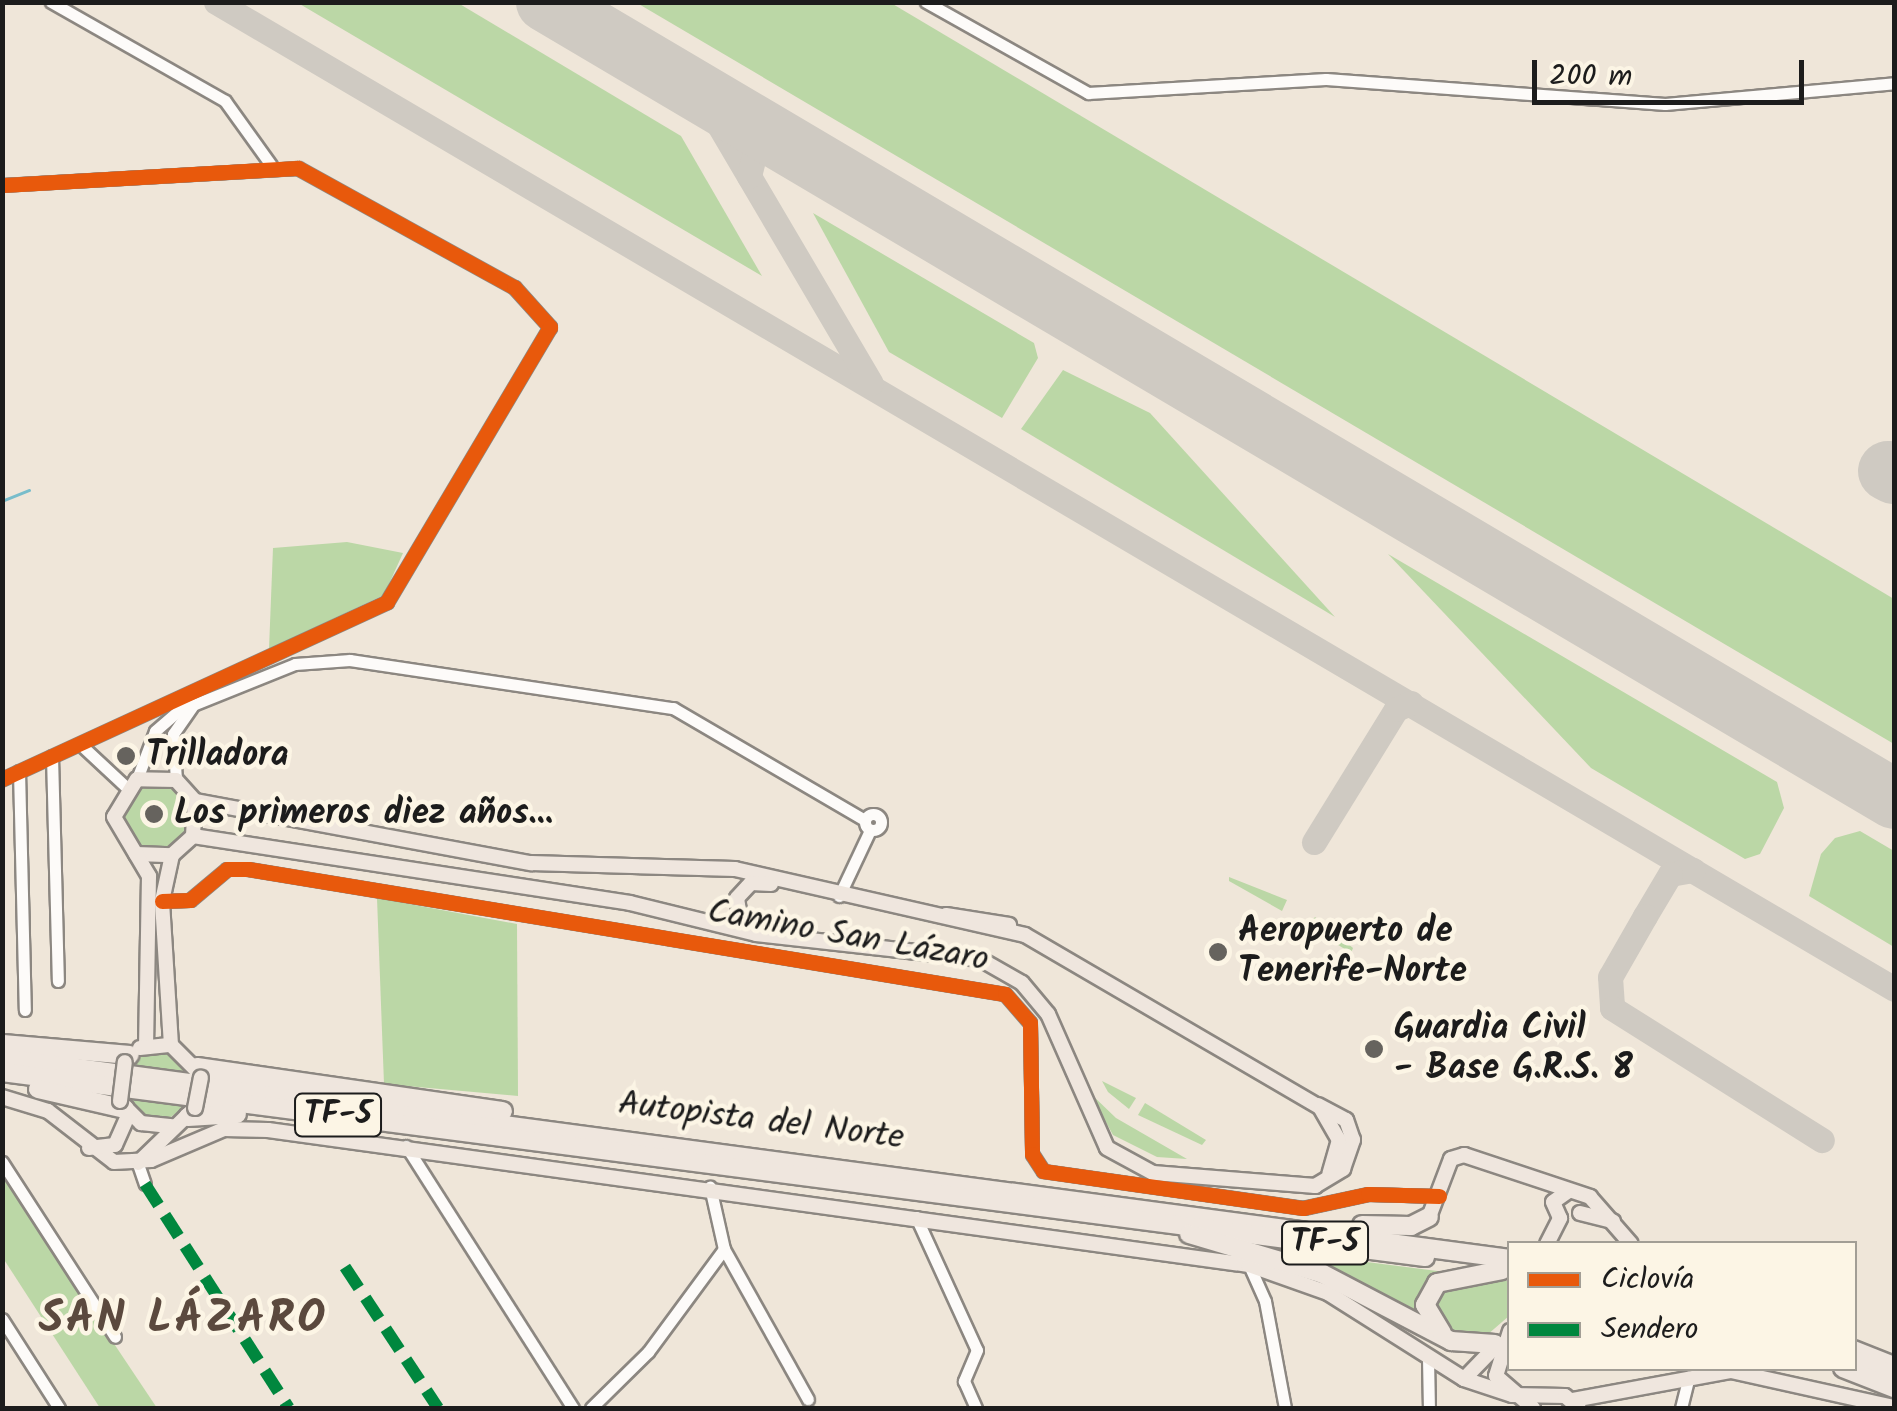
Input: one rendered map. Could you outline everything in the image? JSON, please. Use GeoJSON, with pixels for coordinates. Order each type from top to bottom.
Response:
{"type":"FeatureCollection","features":[{"type":"Feature","properties":{"kind":"highway"},"geometry":{"type":"LineString","coordinates":[[2,1044],[133,1054]]}},
{"type":"Feature","properties":{"kind":"highway","name":"Autopista del Norte"},"geometry":{"type":"LineString","coordinates":[[2,1058],[1275,1222],[1507,1267]]}},
{"type":"Feature","properties":{"kind":"highway","name":"Autopista del Norte"},"geometry":{"type":"LineString","coordinates":[[2,1072],[1507,1267]]}},
{"type":"Feature","properties":{"kind":"highway"},"geometry":{"type":"LineString","coordinates":[[199,1072],[576,1122],[606,1135]]}},
{"type":"Feature","properties":{"kind":"highway"},"geometry":{"type":"LineString","coordinates":[[2,1084],[125,1108]]}},
{"type":"Feature","properties":{"kind":"highway"},"geometry":{"type":"LineString","coordinates":[[185,1117],[219,1112],[672,1161]]}},
{"type":"Feature","properties":{"kind":"highway"},"geometry":{"type":"LineString","coordinates":[[1275,1222],[1403,1226],[1429,1217]]}},
{"type":"Feature","properties":{"kind":"highway"},"geometry":{"type":"LineString","coordinates":[[1146,1222],[1306,1267],[1407,1322],[1451,1341],[1506,1334]]}},
{"type":"Feature","properties":{"kind":"highway"},"geometry":{"type":"LineString","coordinates":[[1506,1334],[1479,1341],[1448,1336],[1426,1305],[1452,1276],[1507,1267]]}},
{"type":"Feature","properties":{"kind":"highway"},"geometry":{"type":"LineString","coordinates":[[1407,1322],[1482,1353],[1487,1364]]}},
{"type":"Feature","properties":{"kind":"highway"},"geometry":{"type":"LineString","coordinates":[[1857,1361],[1894,1375]]}},
{"type":"Feature","properties":{"kind":"highway"},"geometry":{"type":"LineString","coordinates":[[1851,1371],[1894,1388]]}},
{"type":"Feature","properties":{"kind":"main road"},"geometry":{"type":"LineString","coordinates":[[89,1148],[116,1145],[133,1054],[149,876],[114,817],[132,783],[176,780],[195,801],[531,863],[707,866],[919,912],[1058,952]]}},
{"type":"Feature","properties":{"kind":"main road"},"geometry":{"type":"LineString","coordinates":[[138,1164],[185,1117],[199,1072],[172,1045],[162,901],[172,856],[193,836],[195,801]]}},
{"type":"Feature","properties":{"kind":"main road"},"geometry":{"type":"LineString","coordinates":[[193,836],[778,934],[927,946],[993,964],[1048,1014],[1088,1118],[1117,1157],[1179,1178],[1318,1185],[1339,1147],[1316,1104],[1009,925],[919,912]]}},
{"type":"Feature","properties":{"kind":"main road"},"geometry":{"type":"LineString","coordinates":[[136,854],[172,856]]}},
{"type":"Feature","properties":{"kind":"main road"},"geometry":{"type":"LineString","coordinates":[[778,934],[742,920],[738,894],[756,882],[804,887]]}},
{"type":"Feature","properties":{"kind":"main road"},"geometry":{"type":"LineString","coordinates":[[133,1054],[172,1045]]}},
{"type":"Feature","properties":{"kind":"main road"},"geometry":{"type":"LineString","coordinates":[[2,1097],[48,1111],[89,1148],[138,1164],[239,1128],[915,1212],[1249,1265],[1328,1293],[1464,1379],[1547,1404],[1576,1404],[1688,1377],[1759,1372],[1894,1407]]}},
{"type":"Feature","properties":{"kind":"main road"},"geometry":{"type":"LineString","coordinates":[[125,1108],[185,1117]]}},
{"type":"Feature","properties":{"kind":"main road"},"geometry":{"type":"LineString","coordinates":[[1429,1217],[1460,1155],[1572,1191],[1614,1222],[1629,1241]]}},
{"type":"Feature","properties":{"kind":"main road"},"geometry":{"type":"LineString","coordinates":[[1572,1191],[1580,1213]]}},
{"type":"Feature","properties":{"kind":"main road"},"geometry":{"type":"LineString","coordinates":[[1549,1240],[1560,1218],[1554,1200],[1572,1191]]}},
{"type":"Feature","properties":{"kind":"main road"},"geometry":{"type":"LineString","coordinates":[[1560,1218],[1580,1213],[1614,1222]]}},
{"type":"Feature","properties":{"kind":"main road"},"geometry":{"type":"LineString","coordinates":[[1464,1379],[1487,1364],[1506,1334]]}},
{"type":"Feature","properties":{"kind":"main road"},"geometry":{"type":"LineString","coordinates":[[1506,1334],[1496,1376],[1512,1395],[1533,1408]]}},
{"type":"Feature","properties":{"kind":"main road"},"geometry":{"type":"LineString","coordinates":[[1857,1349],[1894,1364]]}},
{"type":"Feature","properties":{"kind":"main road"},"geometry":{"type":"LineString","coordinates":[[1487,1364],[1487,1388]]}},
{"type":"Feature","properties":{"kind":"main road"},"geometry":{"type":"LineString","coordinates":[[1591,1408],[1630,1390]]}},
{"type":"Feature","properties":{"kind":"street"},"geometry":{"type":"LineString","coordinates":[[51,2],[225,101],[271,165]]}},
{"type":"Feature","properties":{"kind":"street"},"geometry":{"type":"LineString","coordinates":[[926,2],[1088,92],[1326,80],[1666,104],[1894,84]]}},
{"type":"Feature","properties":{"kind":"street"},"geometry":{"type":"LineString","coordinates":[[2,186],[271,165],[298,168],[514,287],[534,301],[549,334],[398,593],[2,779]]}},
{"type":"Feature","properties":{"kind":"street"},"geometry":{"type":"LineString","coordinates":[[81,745],[132,783],[156,731],[192,707],[320,660],[640,701],[696,719],[868,825],[839,896]]}},
{"type":"Feature","properties":{"kind":"street"},"geometry":{"type":"LineString","coordinates":[[176,780],[172,734],[192,707]]}},
{"type":"Feature","properties":{"kind":"street"},"geometry":{"type":"LineString","coordinates":[[52,756],[58,981]]}},
{"type":"Feature","properties":{"kind":"street"},"geometry":{"type":"LineString","coordinates":[[19,771],[26,1010]]}},
{"type":"Feature","properties":{"kind":"street","name":"Camino San Lázaro"},"geometry":{"type":"LineString","coordinates":[[162,901],[190,900],[227,869],[248,869],[1004,994],[1030,1022],[1032,1154],[1043,1172],[1303,1208],[1368,1194],[1412,1200],[1439,1196]]}},
{"type":"Feature","properties":{"kind":"street"},"geometry":{"type":"LineString","coordinates":[[406,1146],[573,1408]]}},
{"type":"Feature","properties":{"kind":"street"},"geometry":{"type":"LineString","coordinates":[[2,1162],[115,1338]]}},
{"type":"Feature","properties":{"kind":"street"},"geometry":{"type":"LineString","coordinates":[[138,1164],[145,1184]]}},
{"type":"Feature","properties":{"kind":"street"},"geometry":{"type":"LineString","coordinates":[[710,1186],[724,1249],[808,1399]]}},
{"type":"Feature","properties":{"kind":"street"},"geometry":{"type":"LineString","coordinates":[[1412,1200],[1429,1217]]}},
{"type":"Feature","properties":{"kind":"street"},"geometry":{"type":"LineString","coordinates":[[915,1212],[977,1350],[964,1381],[976,1408]]}},
{"type":"Feature","properties":{"kind":"street"},"geometry":{"type":"LineString","coordinates":[[591,1408],[648,1352],[724,1249]]}},
{"type":"Feature","properties":{"kind":"street"},"geometry":{"type":"LineString","coordinates":[[1249,1265],[1265,1301],[1285,1408]]}},
{"type":"Feature","properties":{"kind":"street"},"geometry":{"type":"LineString","coordinates":[[2,1320],[59,1408]]}},
{"type":"Feature","properties":{"kind":"street"},"geometry":{"type":"LineString","coordinates":[[1428,1358],[1429,1408]]}},
{"type":"Feature","properties":{"kind":"street"},"geometry":{"type":"LineString","coordinates":[[1429,1384],[1443,1368]]}},
{"type":"Feature","properties":{"kind":"street"},"geometry":{"type":"LineString","coordinates":[[1682,1408],[1688,1377]]}},
{"type":"Feature","properties":{"kind":"green space"},"geometry":{"type":"Polygon","coordinates":[[[298,3],[458,3],[681,136],[762,276],[298,3]]]}},
{"type":"Feature","properties":{"kind":"green space"},"geometry":{"type":"Polygon","coordinates":[[[637,3],[891,3],[1894,599],[1894,744],[637,3]]]}},
{"type":"Feature","properties":{"kind":"green space"},"geometry":{"type":"Polygon","coordinates":[[[813,213],[1034,343],[1038,358],[1002,418],[889,352],[813,213]]]}},
{"type":"Feature","properties":{"kind":"green space"},"geometry":{"type":"Polygon","coordinates":[[[1063,370],[1150,413],[1335,617],[1021,429],[1063,370]]]}},
{"type":"Feature","properties":{"kind":"green space"},"geometry":{"type":"Polygon","coordinates":[[[347,542],[403,553],[384,595],[269,649],[273,548],[347,542]]]}},
{"type":"Feature","properties":{"kind":"green space"},"geometry":{"type":"Polygon","coordinates":[[[1388,554],[1777,782],[1784,808],[1760,854],[1745,859],[1591,768],[1388,554]]]}},
{"type":"Feature","properties":{"kind":"green space"},"geometry":{"type":"Polygon","coordinates":[[[156,783],[180,793],[190,817],[180,841],[156,851],[132,841],[122,817],[132,793],[156,783]]]}},
{"type":"Feature","properties":{"kind":"green space"},"geometry":{"type":"Polygon","coordinates":[[[1860,831],[1894,851],[1894,947],[1809,896],[1821,854],[1835,838],[1860,831]]]}},
{"type":"Feature","properties":{"kind":"green space"},"geometry":{"type":"Polygon","coordinates":[[[1229,877],[1287,900],[1282,911],[1229,881],[1229,877]]]}},
{"type":"Feature","properties":{"kind":"green space"},"geometry":{"type":"Polygon","coordinates":[[[377,898],[517,924],[518,1096],[384,1084],[377,898]]]}},
{"type":"Feature","properties":{"kind":"green space"},"geometry":{"type":"Polygon","coordinates":[[[1315,917],[1353,948],[1351,953],[1308,926],[1315,917]]]}},
{"type":"Feature","properties":{"kind":"green space"},"geometry":{"type":"Polygon","coordinates":[[[165,1051],[193,1076],[129,1067],[147,1052],[165,1051]]]}},
{"type":"Feature","properties":{"kind":"green space"},"geometry":{"type":"Polygon","coordinates":[[[1102,1081],[1136,1098],[1129,1109],[1108,1092],[1102,1081]]]}},
{"type":"Feature","properties":{"kind":"green space"},"geometry":{"type":"Polygon","coordinates":[[[1090,1093],[1116,1118],[1187,1159],[1157,1157],[1113,1135],[1090,1093]]]}},
{"type":"Feature","properties":{"kind":"green space"},"geometry":{"type":"Polygon","coordinates":[[[126,1095],[189,1103],[167,1120],[149,1119],[126,1095]]]}},
{"type":"Feature","properties":{"kind":"green space"},"geometry":{"type":"Polygon","coordinates":[[[1145,1103],[1206,1140],[1202,1145],[1138,1115],[1145,1103]]]}},
{"type":"Feature","properties":{"kind":"green space"},"geometry":{"type":"Polygon","coordinates":[[[2,1176],[157,1408],[100,1408],[3,1258],[2,1176]]]}},
{"type":"Feature","properties":{"kind":"green space"},"geometry":{"type":"Polygon","coordinates":[[[1289,1255],[1445,1272],[1428,1282],[1426,1324],[1289,1255]]]}},
{"type":"Feature","properties":{"kind":"green space"},"geometry":{"type":"Polygon","coordinates":[[[1459,1281],[1507,1281],[1507,1318],[1487,1335],[1446,1330],[1433,1302],[1459,1281]]]}},
{"type":"Feature","properties":{"kind":"waterway"},"geometry":{"type":"LineString","coordinates":[[2,501],[29,490]]}},
{"type":"Feature","properties":{"kind":"taxiway"},"geometry":{"type":"LineString","coordinates":[[216,2],[1894,989]]}},
{"type":"Feature","properties":{"kind":"taxiway"},"geometry":{"type":"LineString","coordinates":[[653,66],[717,122],[871,383]]}},
{"type":"Feature","properties":{"kind":"taxiway"},"geometry":{"type":"LineString","coordinates":[[749,176],[757,143],[785,144]]}},
{"type":"Feature","properties":{"kind":"taxiway"},"geometry":{"type":"LineString","coordinates":[[1314,842],[1396,709],[1411,703]]}},
{"type":"Feature","properties":{"kind":"taxiway"},"geometry":{"type":"LineString","coordinates":[[1693,870],[1670,874],[1645,916],[1610,977],[1612,1008],[1822,1140]]}},
{"type":"Feature","properties":{"kind":"runway"},"geometry":{"type":"LineString","coordinates":[[546,2],[1894,799]]}},
{"type":"Feature","properties":{"kind":"runway"},"geometry":{"type":"LineString","coordinates":[[1888,471],[1894,474]]}},
{"type":"Feature","properties":{"kind":"marked path"},"geometry":{"type":"LineString","coordinates":[[145,1184],[289,1408]]}},
{"type":"Feature","properties":{"kind":"marked path"},"geometry":{"type":"LineString","coordinates":[[345,1267],[438,1408]]}},
{"type":"Feature","properties":{"kind":"cycle path"},"geometry":{"type":"LineString","coordinates":[[2,185],[298,168],[514,287],[550,327],[387,602],[2,779]]}},
{"type":"Feature","properties":{"kind":"cycle path"},"geometry":{"type":"LineString","coordinates":[[162,901],[190,900],[227,869],[248,869],[1005,994],[1030,1023],[1032,1154],[1043,1171],[1303,1208],[1368,1194],[1439,1196]]}},
{"type":"Feature","properties":{"kind":"place","name":"Trilladora"},"geometry":{"type":"Point","coordinates":[126,756]}},
{"type":"Feature","properties":{"kind":"place","name":"Los primeros diez años..."},"geometry":{"type":"Point","coordinates":[154,814]}},
{"type":"Feature","properties":{"kind":"place","name":"Aeropuerto de Tenerife-Norte"},"geometry":{"type":"Point","coordinates":[1218,952]}},
{"type":"Feature","properties":{"kind":"place","name":"Guardia Civil - Base G.R.S. 8"},"geometry":{"type":"Point","coordinates":[1374,1049]}},
{"type":"Feature","properties":{"kind":"district","name":"SAN LÁZARO"},"geometry":{"type":"Point","coordinates":[183,1321]}}]}
